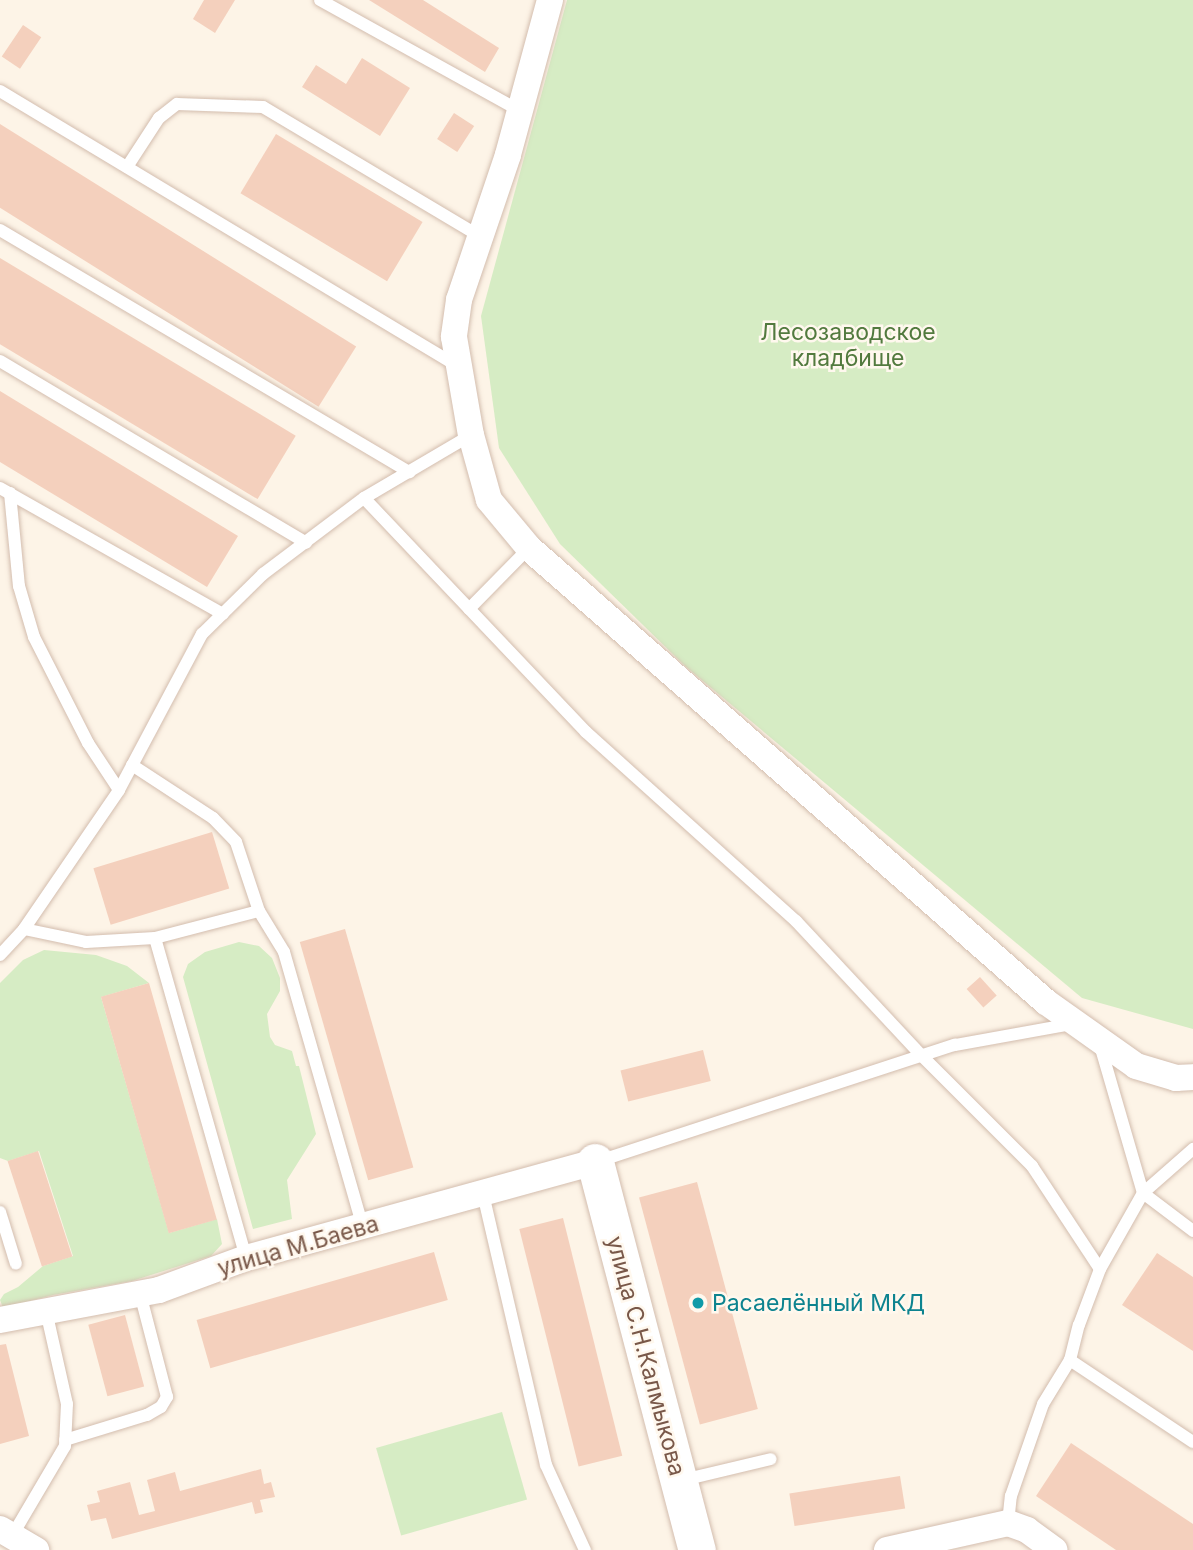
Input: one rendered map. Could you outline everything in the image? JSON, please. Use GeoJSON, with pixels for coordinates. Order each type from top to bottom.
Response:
{"type":"FeatureCollection","features":[{"type":"Feature","properties":{"kind":"street"},"geometry":{"type":"LineString","coordinates":[[550,0],[520,111],[460,300],[454,337],[471,435],[489,500],[529,548],[1046,1003],[1136,1066],[1176,1078],[1193,1077]]}},
{"type":"Feature","properties":{"kind":"street","name":"улица М.Баева"},"geometry":{"type":"LineString","coordinates":[[0,1320],[159,1290],[246,1258],[595,1162]]}},
{"type":"Feature","properties":{"kind":"street","name":"улица С.Н.Калмыкова"},"geometry":{"type":"LineString","coordinates":[[595,1162],[697,1550]]}},
{"type":"Feature","properties":{"kind":"street"},"geometry":{"type":"LineString","coordinates":[[887,1550],[1008,1523],[1027,1530],[1055,1550]]}},
{"type":"Feature","properties":{"kind":"lane"},"geometry":{"type":"LineString","coordinates":[[320,0],[520,111]]}},
{"type":"Feature","properties":{"kind":"lane"},"geometry":{"type":"LineString","coordinates":[[0,91],[459,367]]}},
{"type":"Feature","properties":{"kind":"lane"},"geometry":{"type":"LineString","coordinates":[[127,167],[159,118],[177,104],[262,107],[481,237]]}},
{"type":"Feature","properties":{"kind":"lane"},"geometry":{"type":"LineString","coordinates":[[0,230],[410,471]]}},
{"type":"Feature","properties":{"kind":"lane"},"geometry":{"type":"LineString","coordinates":[[0,361],[306,543]]}},
{"type":"Feature","properties":{"kind":"lane"},"geometry":{"type":"LineString","coordinates":[[0,955],[24,929],[119,790],[202,634],[263,574],[364,498],[471,435]]}},
{"type":"Feature","properties":{"kind":"lane"},"geometry":{"type":"LineString","coordinates":[[5,491],[223,614]]}},
{"type":"Feature","properties":{"kind":"lane"},"geometry":{"type":"LineString","coordinates":[[5,491],[19,586],[34,637],[88,743],[119,790]]}},
{"type":"Feature","properties":{"kind":"lane"},"geometry":{"type":"LineString","coordinates":[[364,498],[586,733],[796,922],[922,1056],[1032,1166],[1100,1269]]}},
{"type":"Feature","properties":{"kind":"lane"},"geometry":{"type":"LineString","coordinates":[[469,609],[529,548]]}},
{"type":"Feature","properties":{"kind":"lane"},"geometry":{"type":"LineString","coordinates":[[132,765],[213,818],[236,842],[259,911],[284,952],[363,1227]]}},
{"type":"Feature","properties":{"kind":"lane"},"geometry":{"type":"LineString","coordinates":[[24,929],[86,942],[155,937],[259,911]]}},
{"type":"Feature","properties":{"kind":"lane"},"geometry":{"type":"LineString","coordinates":[[155,937],[246,1258]]}},
{"type":"Feature","properties":{"kind":"lane"},"geometry":{"type":"LineString","coordinates":[[595,1162],[955,1045],[1076,1024]]}},
{"type":"Feature","properties":{"kind":"lane"},"geometry":{"type":"LineString","coordinates":[[1098,1040],[1143,1193],[1193,1231]]}},
{"type":"Feature","properties":{"kind":"lane"},"geometry":{"type":"LineString","coordinates":[[1008,1523],[1011,1496],[1043,1404],[1070,1360],[1079,1325],[1100,1269],[1143,1193],[1193,1149]]}},
{"type":"Feature","properties":{"kind":"lane"},"geometry":{"type":"LineString","coordinates":[[483,1194],[546,1465],[585,1550]]}},
{"type":"Feature","properties":{"kind":"lane"},"geometry":{"type":"LineString","coordinates":[[0,1212],[16,1264]]}},
{"type":"Feature","properties":{"kind":"lane"},"geometry":{"type":"LineString","coordinates":[[65,1440],[147,1415],[161,1407],[167,1397],[140,1293]]}},
{"type":"Feature","properties":{"kind":"lane"},"geometry":{"type":"LineString","coordinates":[[22,1542],[65,1446],[67,1404],[46,1311]]}},
{"type":"Feature","properties":{"kind":"lane"},"geometry":{"type":"LineString","coordinates":[[1070,1360],[1193,1442]]}},
{"type":"Feature","properties":{"kind":"lane"},"geometry":{"type":"LineString","coordinates":[[679,1481],[771,1459]]}},
{"type":"Feature","properties":{"kind":"green space","name":"Лесозаводское кладбище"},"geometry":{"type":"Polygon","coordinates":[[[567,0],[1193,0],[1193,1029],[1082,998],[685,666],[560,544],[499,448],[481,316],[567,0]]]}},
{"type":"Feature","properties":{"kind":"green space"},"geometry":{"type":"Polygon","coordinates":[[[239,942],[259,946],[272,958],[280,978],[280,991],[267,1014],[270,1037],[275,1045],[292,1051],[296,1066],[299,1066],[316,1134],[287,1180],[292,1219],[253,1229],[183,977],[188,964],[205,952],[239,942]]]}},
{"type":"Feature","properties":{"kind":"green space"},"geometry":{"type":"Polygon","coordinates":[[[44,950],[96,955],[127,966],[149,983],[101,997],[169,1233],[217,1219],[222,1244],[211,1256],[132,1281],[53,1295],[3,1308],[0,1300],[4,1294],[18,1287],[43,1266],[73,1256],[39,1151],[8,1161],[0,1158],[0,983],[23,960],[44,950]]]}},
{"type":"Feature","properties":{"kind":"green space"},"geometry":{"type":"Polygon","coordinates":[[[502,1412],[527,1499],[401,1536],[376,1448],[502,1412]]]}},
{"type":"Feature","properties":{"kind":"building"},"geometry":{"type":"Polygon","coordinates":[[[204,0],[235,0],[215,33],[193,19],[204,0]]]}},
{"type":"Feature","properties":{"kind":"building"},"geometry":{"type":"Polygon","coordinates":[[[369,0],[423,0],[499,48],[485,72],[369,0]]]}},
{"type":"Feature","properties":{"kind":"building"},"geometry":{"type":"Polygon","coordinates":[[[23,25],[41,37],[20,69],[2,57],[23,25]]]}},
{"type":"Feature","properties":{"kind":"building"},"geometry":{"type":"Polygon","coordinates":[[[362,58],[410,88],[380,136],[302,87],[316,65],[346,84],[362,58]]]}},
{"type":"Feature","properties":{"kind":"building"},"geometry":{"type":"Polygon","coordinates":[[[454,113],[474,126],[457,152],[437,139],[454,113]]]}},
{"type":"Feature","properties":{"kind":"building"},"geometry":{"type":"Polygon","coordinates":[[[0,124],[356,347],[319,407],[0,208],[0,124]]]}},
{"type":"Feature","properties":{"kind":"building"},"geometry":{"type":"Polygon","coordinates":[[[276,134],[423,222],[387,281],[240,193],[276,134]]]}},
{"type":"Feature","properties":{"kind":"building"},"geometry":{"type":"Polygon","coordinates":[[[0,258],[296,436],[258,499],[0,344],[0,258]]]}},
{"type":"Feature","properties":{"kind":"building"},"geometry":{"type":"Polygon","coordinates":[[[0,391],[238,536],[207,587],[0,462],[0,391]]]}},
{"type":"Feature","properties":{"kind":"building"},"geometry":{"type":"Polygon","coordinates":[[[212,832],[229,888],[111,925],[93,868],[212,832]]]}},
{"type":"Feature","properties":{"kind":"building"},"geometry":{"type":"Polygon","coordinates":[[[345,929],[413,1167],[368,1180],[300,942],[345,929]]]}},
{"type":"Feature","properties":{"kind":"building"},"geometry":{"type":"Polygon","coordinates":[[[980,977],[997,996],[983,1008],[967,989],[980,977]]]}},
{"type":"Feature","properties":{"kind":"building"},"geometry":{"type":"Polygon","coordinates":[[[149,983],[217,1219],[169,1233],[101,997],[149,983]]]}},
{"type":"Feature","properties":{"kind":"building"},"geometry":{"type":"Polygon","coordinates":[[[703,1050],[711,1081],[628,1102],[621,1071],[703,1050]]]}},
{"type":"Feature","properties":{"kind":"building"},"geometry":{"type":"Polygon","coordinates":[[[38,1151],[72,1257],[42,1266],[8,1161],[38,1151]]]}},
{"type":"Feature","properties":{"kind":"building","name":"Расаелённый МКД"},"geometry":{"type":"Polygon","coordinates":[[[697,1182],[758,1409],[700,1425],[639,1198],[697,1182]]]}},
{"type":"Feature","properties":{"kind":"building"},"geometry":{"type":"Polygon","coordinates":[[[563,1218],[622,1456],[579,1467],[519,1229],[563,1218]]]}},
{"type":"Feature","properties":{"kind":"building"},"geometry":{"type":"Polygon","coordinates":[[[434,1252],[448,1300],[210,1368],[197,1320],[434,1252]]]}},
{"type":"Feature","properties":{"kind":"building"},"geometry":{"type":"Polygon","coordinates":[[[1157,1253],[1193,1277],[1193,1351],[1122,1305],[1157,1253]]]}},
{"type":"Feature","properties":{"kind":"building"},"geometry":{"type":"Polygon","coordinates":[[[125,1315],[144,1386],[107,1396],[88,1325],[125,1315]]]}},
{"type":"Feature","properties":{"kind":"building"},"geometry":{"type":"Polygon","coordinates":[[[6,1344],[29,1436],[0,1444],[0,1345],[6,1344]]]}},
{"type":"Feature","properties":{"kind":"building"},"geometry":{"type":"Polygon","coordinates":[[[1071,1443],[1193,1524],[1193,1550],[1116,1550],[1036,1496],[1071,1443]]]}},
{"type":"Feature","properties":{"kind":"building"},"geometry":{"type":"Polygon","coordinates":[[[261,1469],[264,1484],[271,1482],[275,1497],[260,1500],[263,1512],[255,1514],[252,1502],[112,1539],[106,1518],[91,1521],[87,1505],[100,1502],[97,1491],[130,1482],[139,1515],[155,1511],[147,1480],[175,1472],[180,1491],[261,1469]]]}},
{"type":"Feature","properties":{"kind":"building"},"geometry":{"type":"Polygon","coordinates":[[[900,1476],[905,1509],[795,1526],[789,1494],[900,1476]]]}},
{"type":"Feature","properties":{"kind":"place","name":"Расаелённый МКД"},"geometry":{"type":"Point","coordinates":[698,1303]}}]}
